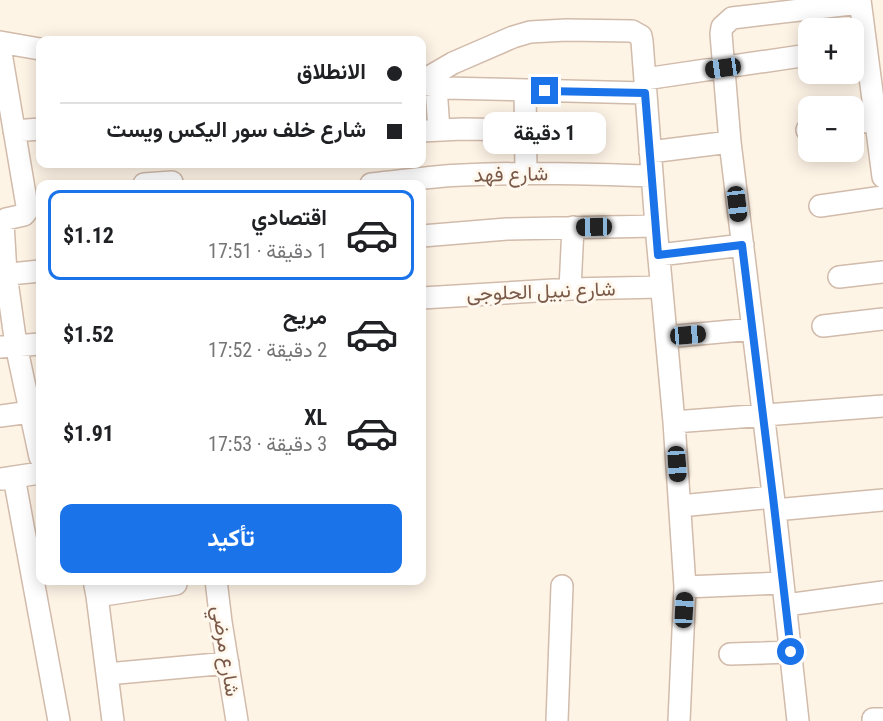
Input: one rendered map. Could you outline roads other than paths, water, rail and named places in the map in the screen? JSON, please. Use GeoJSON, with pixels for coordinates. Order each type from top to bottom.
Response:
{"type":"FeatureCollection","features":[{"type":"Feature","properties":{"kind":"street"},"geometry":{"type":"LineString","coordinates":[[798,721],[764,415],[730,142],[723,68],[722,27],[732,18],[860,1],[878,115],[883,177]]}},
{"type":"Feature","properties":{"kind":"street"},"geometry":{"type":"LineString","coordinates":[[426,84],[453,63],[530,32],[632,31],[641,36],[674,422],[685,587],[678,721]]}},
{"type":"Feature","properties":{"kind":"street"},"geometry":{"type":"LineString","coordinates":[[0,42],[36,48]]}},
{"type":"Feature","properties":{"kind":"street"},"geometry":{"type":"LineString","coordinates":[[0,47],[14,131],[33,193],[24,215],[3,222],[3,274],[8,346],[35,422],[0,416]]}},
{"type":"Feature","properties":{"kind":"street"},"geometry":{"type":"LineString","coordinates":[[426,84],[446,88],[525,90],[645,86],[723,68],[798,57]]}},
{"type":"Feature","properties":{"kind":"street"},"geometry":{"type":"LineString","coordinates":[[426,84],[430,131],[525,130]]}},
{"type":"Feature","properties":{"kind":"street"},"geometry":{"type":"LineString","coordinates":[[525,90],[526,173]]}},
{"type":"Feature","properties":{"kind":"street"},"geometry":{"type":"LineString","coordinates":[[14,131],[36,129]]}},
{"type":"Feature","properties":{"kind":"street"},"geometry":{"type":"LineString","coordinates":[[650,152],[730,142]]}},
{"type":"Feature","properties":{"kind":"street","name":"شارع فهد"},"geometry":{"type":"LineString","coordinates":[[402,180],[526,173],[652,176]]}},
{"type":"Feature","properties":{"kind":"street"},"geometry":{"type":"LineString","coordinates":[[820,206],[883,196]]}},
{"type":"Feature","properties":{"kind":"street"},"geometry":{"type":"LineString","coordinates":[[426,236],[507,229],[656,226]]}},
{"type":"Feature","properties":{"kind":"street"},"geometry":{"type":"LineString","coordinates":[[570,289],[573,227]]}},
{"type":"Feature","properties":{"kind":"street"},"geometry":{"type":"LineString","coordinates":[[658,255],[742,245]]}},
{"type":"Feature","properties":{"kind":"street"},"geometry":{"type":"LineString","coordinates":[[3,274],[36,271]]}},
{"type":"Feature","properties":{"kind":"street"},"geometry":{"type":"LineString","coordinates":[[839,276],[883,272]]}},
{"type":"Feature","properties":{"kind":"street","name":"شارع نبيل الحلوجى"},"geometry":{"type":"LineString","coordinates":[[426,297],[570,289],[662,287]]}},
{"type":"Feature","properties":{"kind":"street"},"geometry":{"type":"LineString","coordinates":[[823,327],[883,319]]}},
{"type":"Feature","properties":{"kind":"street"},"geometry":{"type":"LineString","coordinates":[[666,338],[753,329]]}},
{"type":"Feature","properties":{"kind":"street"},"geometry":{"type":"LineString","coordinates":[[8,346],[36,344]]}},
{"type":"Feature","properties":{"kind":"street"},"geometry":{"type":"LineString","coordinates":[[674,422],[883,406]]}},
{"type":"Feature","properties":{"kind":"street"},"geometry":{"type":"LineString","coordinates":[[36,473],[7,478],[59,721]]}},
{"type":"Feature","properties":{"kind":"street"},"geometry":{"type":"LineString","coordinates":[[680,506],[883,501]]}},
{"type":"Feature","properties":{"kind":"street"},"geometry":{"type":"LineString","coordinates":[[685,587],[783,583]]}},
{"type":"Feature","properties":{"kind":"street"},"geometry":{"type":"LineString","coordinates":[[112,721],[95,588],[156,585]]}},
{"type":"Feature","properties":{"kind":"street","name":"شارع مرضي"},"geometry":{"type":"LineString","coordinates":[[217,585],[237,721]]}},
{"type":"Feature","properties":{"kind":"street"},"geometry":{"type":"LineString","coordinates":[[557,721],[562,586]]}},
{"type":"Feature","properties":{"kind":"street"},"geometry":{"type":"LineString","coordinates":[[786,605],[883,592]]}},
{"type":"Feature","properties":{"kind":"street"},"geometry":{"type":"LineString","coordinates":[[730,654],[791,652]]}},
{"type":"Feature","properties":{"kind":"street"},"geometry":{"type":"LineString","coordinates":[[107,674],[228,663]]}}]}
